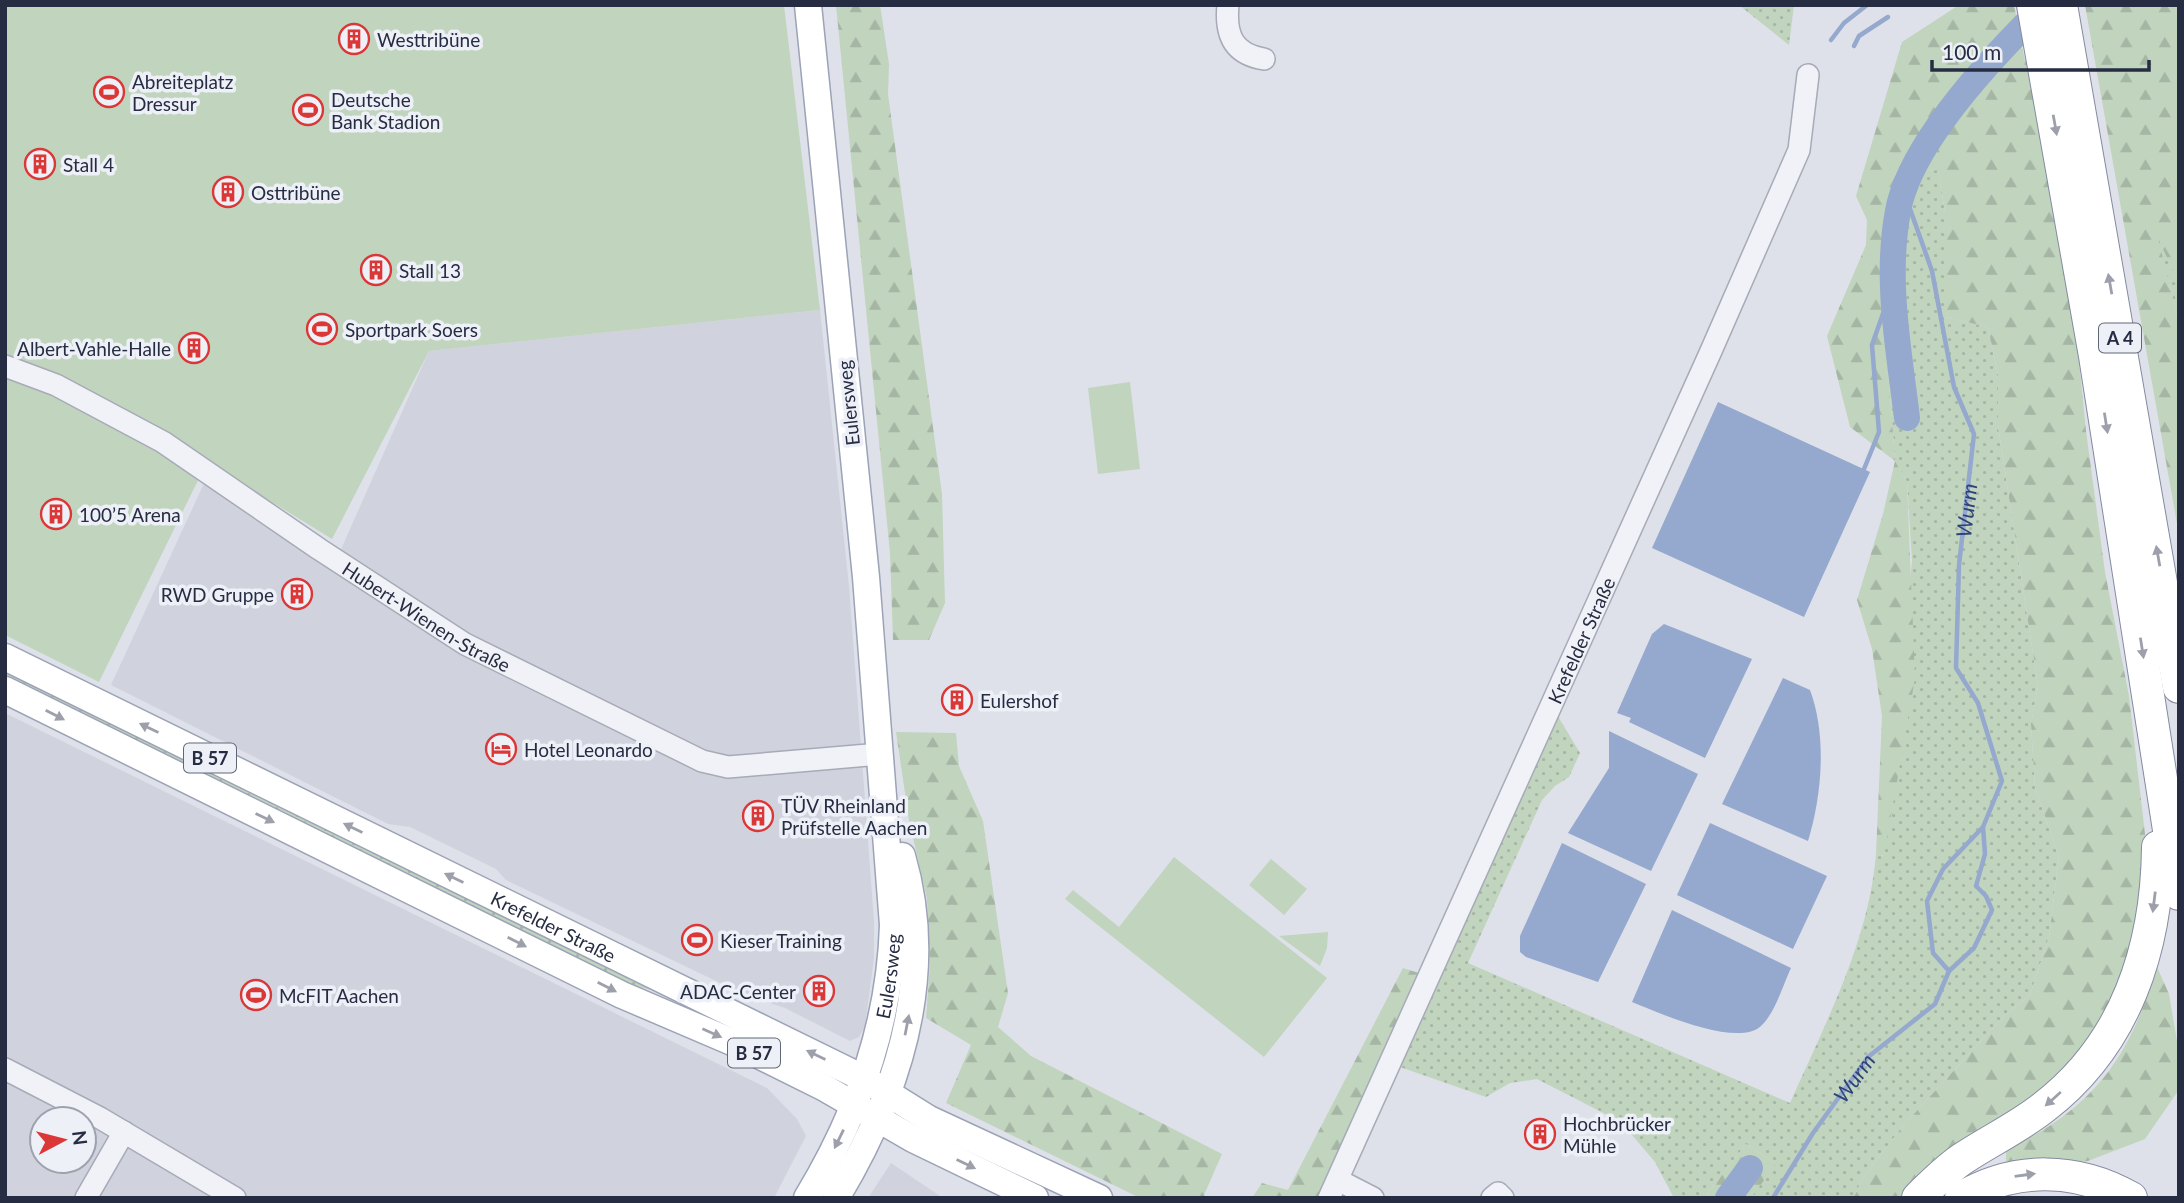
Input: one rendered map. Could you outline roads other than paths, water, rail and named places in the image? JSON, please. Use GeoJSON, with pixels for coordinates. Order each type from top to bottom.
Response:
{"type":"FeatureCollection","features":[{"type":"Feature","properties":{"kind":"highway","name":"A 4"},"geometry":{"type":"LineString","coordinates":[[2033,5],[2057,55],[2179,687]]}},
{"type":"Feature","properties":{"kind":"highway","name":"A 4"},"geometry":{"type":"LineString","coordinates":[[2061,5],[2057,55],[2179,894]]}},
{"type":"Feature","properties":{"kind":"highway"},"geometry":{"type":"LineString","coordinates":[[1918,1198],[1953,1166],[2033,1116],[2056,1097],[2092,1059],[2120,1018],[2138,977],[2151,931],[2158,859],[2160,761]]}},
{"type":"Feature","properties":{"kind":"highway"},"geometry":{"type":"LineString","coordinates":[[1961,1198],[2002,1179],[2038,1174],[2085,1178],[2131,1198]]}},
{"type":"Feature","properties":{"kind":"main road","name":"Eulersweg"},"geometry":{"type":"LineString","coordinates":[[807,1198],[835,1148],[865,1079],[885,1014],[892,969],[893,925],[865,567],[808,5]]}},
{"type":"Feature","properties":{"kind":"main road","name":"Krefelder Straße"},"geometry":{"type":"LineString","coordinates":[[5,657],[865,1079],[890,1092],[929,1119],[1099,1198]]}},
{"type":"Feature","properties":{"kind":"main road","name":"Krefelder Straße"},"geometry":{"type":"LineString","coordinates":[[5,690],[622,995],[732,1042],[855,1105],[878,1120],[1035,1198]]}},
{"type":"Feature","properties":{"kind":"main road","name":"Eulersweg"},"geometry":{"type":"LineString","coordinates":[[836,1198],[890,1092],[908,1021],[915,941],[906,873],[885,801]]}},
{"type":"Feature","properties":{"kind":"street"},"geometry":{"type":"LineString","coordinates":[[1228,5],[1228,31],[1236,47],[1247,57],[1264,60]]}},
{"type":"Feature","properties":{"kind":"street","name":"Krefelder Straße"},"geometry":{"type":"LineString","coordinates":[[1333,1189],[1711,351],[1798,150],[1808,75]]}},
{"type":"Feature","properties":{"kind":"street","name":"Hubert-Wienen-Straße"},"geometry":{"type":"LineString","coordinates":[[5,366],[55,384],[163,442],[318,549],[465,645],[702,761],[727,767],[880,754]]}},
{"type":"Feature","properties":{"kind":"street"},"geometry":{"type":"LineString","coordinates":[[5,1069],[124,1132],[235,1198]]}},
{"type":"Feature","properties":{"kind":"street"},"geometry":{"type":"LineString","coordinates":[[86,1198],[124,1132]]}},
{"type":"Feature","properties":{"kind":"street"},"geometry":{"type":"LineString","coordinates":[[1333,1189],[1373,1198]]}},
{"type":"Feature","properties":{"kind":"street"},"geometry":{"type":"LineString","coordinates":[[1492,1198],[1497,1193],[1503,1198]]}},
{"type":"Feature","properties":{"kind":"water"},"geometry":{"type":"Polygon","coordinates":[[[1718,402],[1870,472],[1804,617],[1652,548],[1718,402]]]}},
{"type":"Feature","properties":{"kind":"water"},"geometry":{"type":"Polygon","coordinates":[[[1664,624],[1752,659],[1705,758],[1629,722],[1631,718],[1617,713],[1652,634],[1664,624]]]}},
{"type":"Feature","properties":{"kind":"water"},"geometry":{"type":"Polygon","coordinates":[[[1783,678],[1810,690],[1819,727],[1821,766],[1817,804],[1808,841],[1722,804],[1783,678]]]}},
{"type":"Feature","properties":{"kind":"water"},"geometry":{"type":"Polygon","coordinates":[[[1609,731],[1698,774],[1651,871],[1568,833],[1609,768],[1609,731]]]}},
{"type":"Feature","properties":{"kind":"water"},"geometry":{"type":"Polygon","coordinates":[[[1710,823],[1827,876],[1793,949],[1677,895],[1710,823]]]}},
{"type":"Feature","properties":{"kind":"water"},"geometry":{"type":"Polygon","coordinates":[[[1562,843],[1646,884],[1598,982],[1526,957],[1520,952],[1520,936],[1562,843]]]}},
{"type":"Feature","properties":{"kind":"water"},"geometry":{"type":"Polygon","coordinates":[[[1672,910],[1791,968],[1775,1006],[1761,1026],[1750,1032],[1717,1031],[1632,1002],[1672,910]]]}},
{"type":"Feature","properties":{"kind":"waterway"},"geometry":{"type":"LineString","coordinates":[[1831,40],[1844,23],[1867,5]]}},
{"type":"Feature","properties":{"kind":"waterway","name":"Wurm"},"geometry":{"type":"LineString","coordinates":[[1907,418],[1893,289],[1894,237],[1906,185],[1919,157],[1958,100],[2045,5]]}},
{"type":"Feature","properties":{"kind":"waterway"},"geometry":{"type":"LineString","coordinates":[[1854,46],[1859,36],[1888,17]]}},
{"type":"Feature","properties":{"kind":"waterway","name":"Wurm"},"geometry":{"type":"LineString","coordinates":[[1773,1198],[1813,1133],[1868,1057],[1935,1004],[1949,971],[1974,948],[1992,910],[1986,896],[1976,886],[1985,854],[1983,827],[2002,781],[1978,703],[1956,668],[1959,565],[1974,434],[1954,387],[1932,271],[1904,192]]}},
{"type":"Feature","properties":{"kind":"waterway"},"geometry":{"type":"LineString","coordinates":[[1864,469],[1879,432],[1872,345],[1892,288]]}},
{"type":"Feature","properties":{"kind":"waterway","name":"Wurm"},"geometry":{"type":"LineString","coordinates":[[1949,971],[1933,953],[1927,901],[1943,869],[1983,827]]}},
{"type":"Feature","properties":{"kind":"waterway","name":"Wurm"},"geometry":{"type":"LineString","coordinates":[[1728,1198],[1750,1168]]}},
{"type":"Feature","properties":{"kind":"place","name":"Westtribüne"},"geometry":{"type":"Point","coordinates":[354,39]}},
{"type":"Feature","properties":{"kind":"place","name":"Abreiteplatz Dressur"},"geometry":{"type":"Point","coordinates":[109,92]}},
{"type":"Feature","properties":{"kind":"place","name":"Deutsche Bank Stadion"},"geometry":{"type":"Point","coordinates":[308,110]}},
{"type":"Feature","properties":{"kind":"place","name":"Stall 4"},"geometry":{"type":"Point","coordinates":[40,164]}},
{"type":"Feature","properties":{"kind":"place","name":"Osttribüne"},"geometry":{"type":"Point","coordinates":[228,192]}},
{"type":"Feature","properties":{"kind":"place","name":"Stall 13"},"geometry":{"type":"Point","coordinates":[376,270]}},
{"type":"Feature","properties":{"kind":"place","name":"Sportpark Soers"},"geometry":{"type":"Point","coordinates":[322,329]}},
{"type":"Feature","properties":{"kind":"place","name":"Albert-Vahle-Halle"},"geometry":{"type":"Point","coordinates":[194,348]}},
{"type":"Feature","properties":{"kind":"place","name":"100’5 Arena"},"geometry":{"type":"Point","coordinates":[56,514]}},
{"type":"Feature","properties":{"kind":"place","name":"RWD Gruppe"},"geometry":{"type":"Point","coordinates":[297,594]}},
{"type":"Feature","properties":{"kind":"place","name":"Eulershof"},"geometry":{"type":"Point","coordinates":[957,700]}},
{"type":"Feature","properties":{"kind":"place","name":"Hotel Leonardo"},"geometry":{"type":"Point","coordinates":[501,749]}},
{"type":"Feature","properties":{"kind":"place","name":"TÜV Rheinland Prüfstelle Aachen"},"geometry":{"type":"Point","coordinates":[758,816]}},
{"type":"Feature","properties":{"kind":"place","name":"Kieser Training"},"geometry":{"type":"Point","coordinates":[697,940]}},
{"type":"Feature","properties":{"kind":"place","name":"ADAC-Center"},"geometry":{"type":"Point","coordinates":[819,991]}},
{"type":"Feature","properties":{"kind":"place","name":"McFIT Aachen"},"geometry":{"type":"Point","coordinates":[256,995]}},
{"type":"Feature","properties":{"kind":"place","name":"Hochbrücker Mühle"},"geometry":{"type":"Point","coordinates":[1540,1134]}}]}
